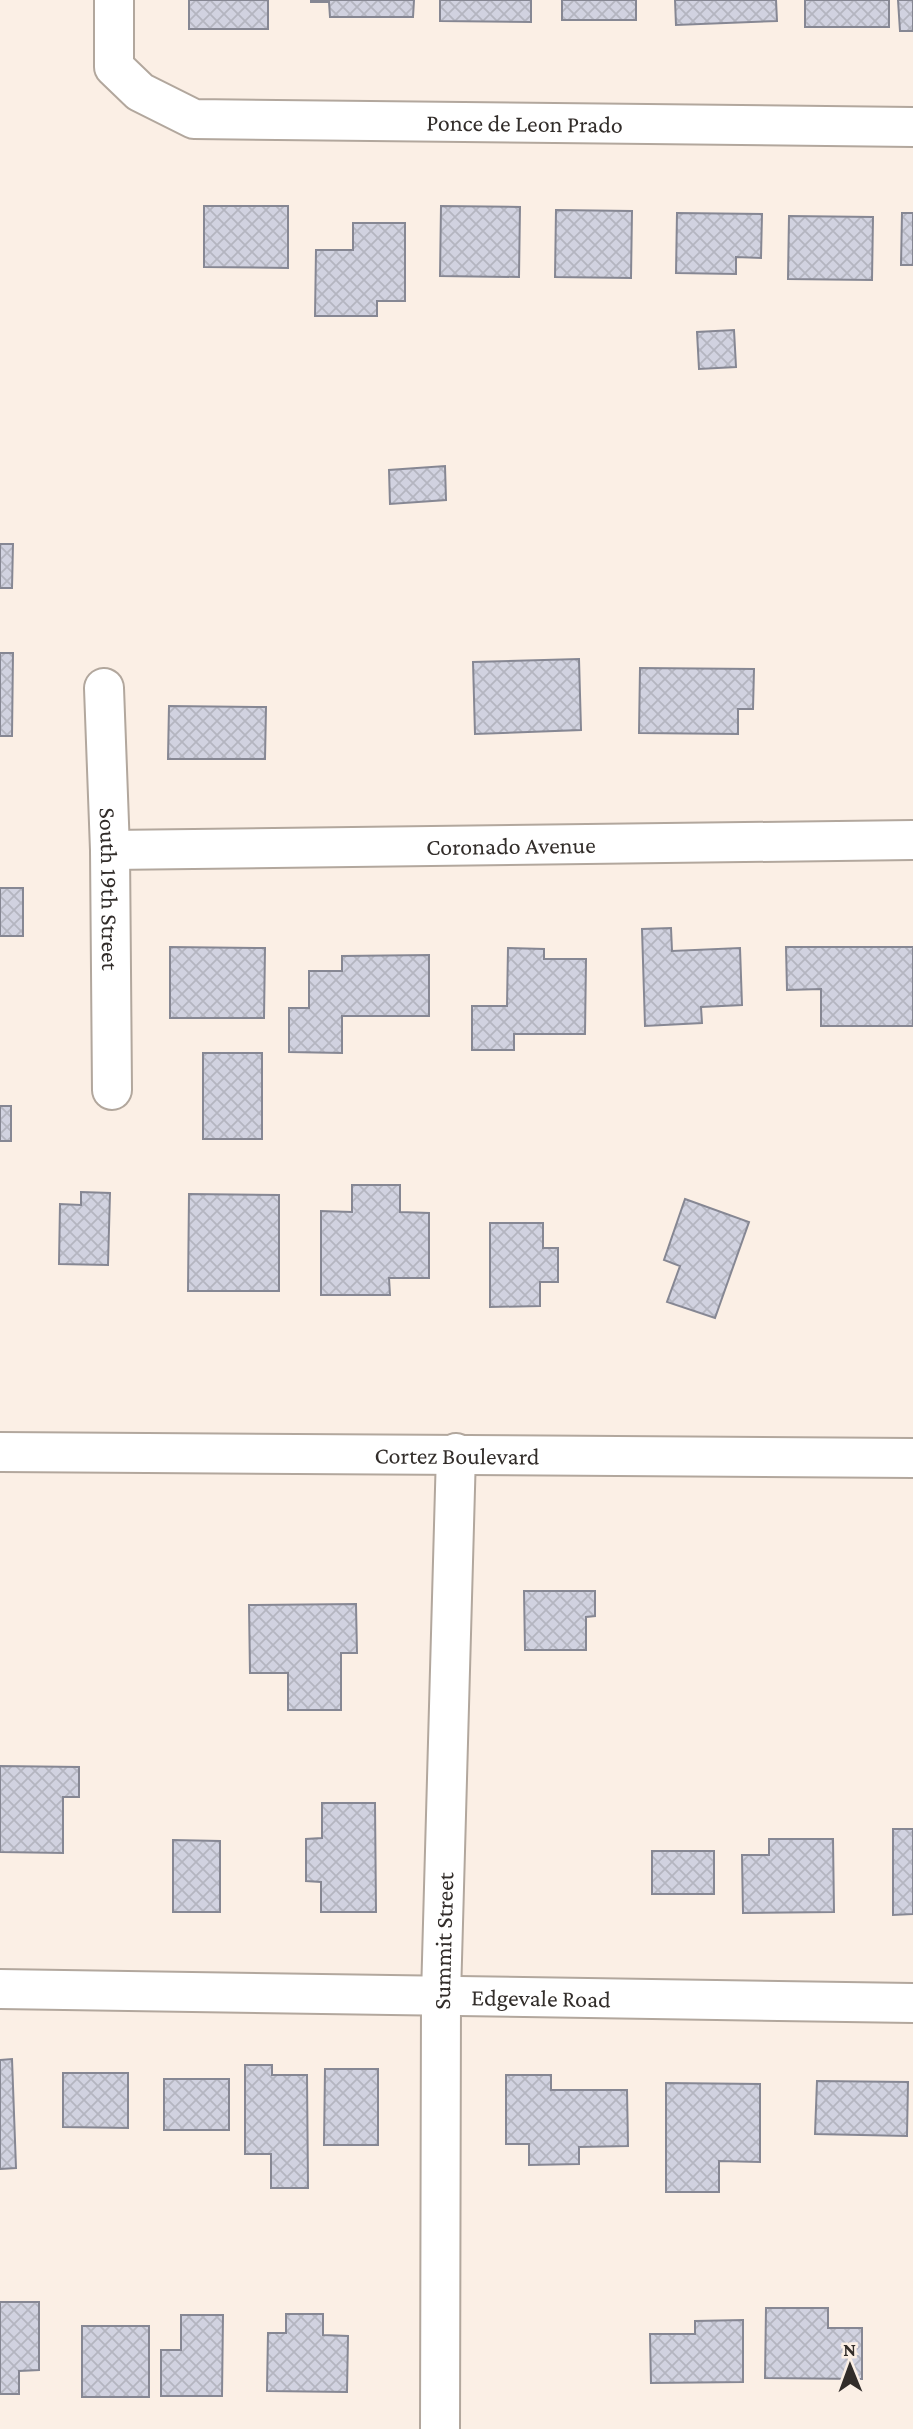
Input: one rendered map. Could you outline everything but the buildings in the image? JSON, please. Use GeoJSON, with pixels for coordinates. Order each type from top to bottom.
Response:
{"type":"FeatureCollection","features":[{"type":"Feature","properties":{"kind":"street","name":"Ponce de Leon Prado"},"geometry":{"type":"LineString","coordinates":[[114,0],[114,66],[140,92],[194,118],[913,127]]}},
{"type":"Feature","properties":{"kind":"street","name":"South 19th Street"},"geometry":{"type":"LineString","coordinates":[[104,688],[110,850],[112,1090]]}},
{"type":"Feature","properties":{"kind":"street","name":"Coronado Avenue"},"geometry":{"type":"LineString","coordinates":[[110,850],[913,840]]}},
{"type":"Feature","properties":{"kind":"street","name":"Cortez Boulevard"},"geometry":{"type":"LineString","coordinates":[[0,1452],[913,1458]]}},
{"type":"Feature","properties":{"kind":"street","name":"Summit Street"},"geometry":{"type":"LineString","coordinates":[[440,2429],[441,1996],[456,1453]]}},
{"type":"Feature","properties":{"kind":"street","name":"Edgevale Road"},"geometry":{"type":"LineString","coordinates":[[0,1989],[913,2003]]}}]}
